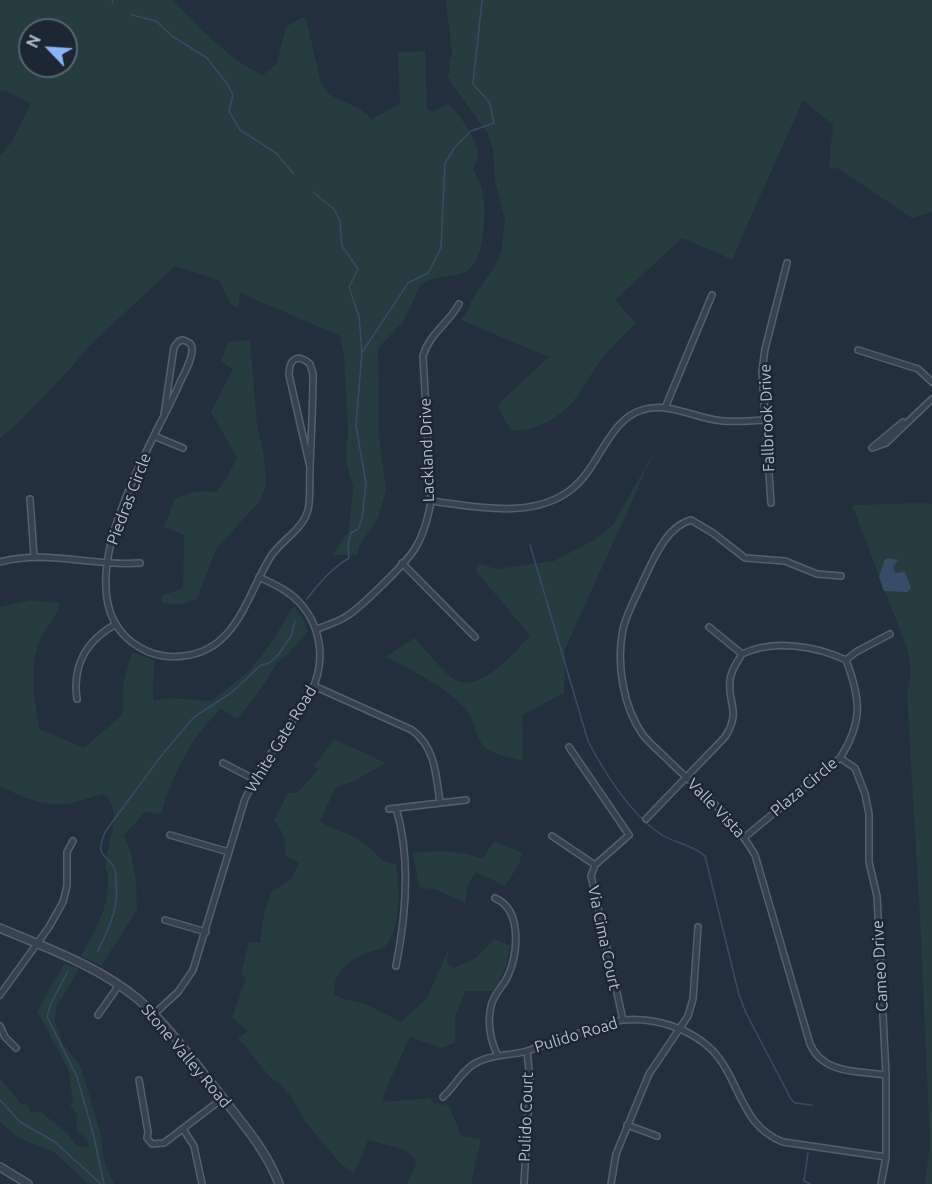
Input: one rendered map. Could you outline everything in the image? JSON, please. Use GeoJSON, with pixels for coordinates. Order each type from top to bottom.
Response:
{"type":"FeatureCollection","features":[{"type":"Feature","properties":{"kind":"street","name":"Fallbrook Drive"},"geometry":{"type":"LineString","coordinates":[[771,503],[762,371],[765,349],[787,263]]}},
{"type":"Feature","properties":{"kind":"street"},"geometry":{"type":"LineString","coordinates":[[665,408],[712,295]]}},
{"type":"Feature","properties":{"kind":"street","name":"Lackland Drive"},"geometry":{"type":"LineString","coordinates":[[316,629],[335,623],[350,614],[414,551],[422,535],[431,501],[423,356],[431,338],[454,313],[459,304]]}},
{"type":"Feature","properties":{"kind":"street","name":"Piedras Circle"},"geometry":{"type":"LineString","coordinates":[[164,415],[174,347],[179,342],[187,341],[192,347],[190,359],[124,502],[107,564],[106,585],[116,624],[126,638],[141,648],[159,655],[191,656],[214,646],[229,633],[273,554],[306,514],[309,507],[313,374],[310,364],[302,358],[297,358],[292,361],[289,375],[310,467]]}},
{"type":"Feature","properties":{"kind":"street"},"geometry":{"type":"LineString","coordinates":[[858,350],[918,369],[932,382]]}},
{"type":"Feature","properties":{"kind":"street"},"geometry":{"type":"LineString","coordinates":[[872,448],[886,443],[932,398]]}},
{"type":"Feature","properties":{"kind":"street"},"geometry":{"type":"LineString","coordinates":[[431,501],[489,509],[520,508],[545,503],[572,488],[590,468],[613,431],[627,417],[641,410],[665,408],[722,421],[765,420]]}},
{"type":"Feature","properties":{"kind":"street"},"geometry":{"type":"LineString","coordinates":[[153,436],[183,448]]}},
{"type":"Feature","properties":{"kind":"street"},"geometry":{"type":"LineString","coordinates":[[30,499],[34,556]]}},
{"type":"Feature","properties":{"kind":"street","name":"Valle Vista"},"geometry":{"type":"LineString","coordinates":[[840,576],[818,574],[785,561],[745,558],[691,519],[682,522],[672,531],[652,562],[623,628],[622,678],[630,708],[644,735],[738,828],[755,855],[812,1049],[818,1059],[826,1064],[886,1075]]}},
{"type":"Feature","properties":{"kind":"street"},"geometry":{"type":"LineString","coordinates":[[0,562],[34,556],[66,557],[107,564],[140,563]]}},
{"type":"Feature","properties":{"kind":"street"},"geometry":{"type":"LineString","coordinates":[[402,564],[476,637]]}},
{"type":"Feature","properties":{"kind":"street","name":"White Gate Road"},"geometry":{"type":"LineString","coordinates":[[154,1014],[187,981],[197,962],[238,819],[254,779],[305,703],[319,673],[320,658],[316,629],[298,601],[260,577]]}},
{"type":"Feature","properties":{"kind":"street"},"geometry":{"type":"LineString","coordinates":[[77,699],[77,671],[82,656],[99,635],[116,624]]}},
{"type":"Feature","properties":{"kind":"street"},"geometry":{"type":"LineString","coordinates":[[709,627],[742,654]]}},
{"type":"Feature","properties":{"kind":"street"},"geometry":{"type":"LineString","coordinates":[[646,819],[687,778],[730,729],[734,713],[729,680],[742,654],[757,647],[784,646],[833,654],[846,660],[856,652],[890,634]]}},
{"type":"Feature","properties":{"kind":"street","name":"Plaza Circle"},"geometry":{"type":"LineString","coordinates":[[745,837],[840,758],[851,741],[858,713],[855,683],[846,660]]}},
{"type":"Feature","properties":{"kind":"street"},"geometry":{"type":"LineString","coordinates":[[314,686],[412,730],[418,735],[433,758],[440,803]]}},
{"type":"Feature","properties":{"kind":"street","name":"Via Cima Court"},"geometry":{"type":"LineString","coordinates":[[570,747],[629,835],[595,865],[591,876],[623,1020]]}},
{"type":"Feature","properties":{"kind":"street","name":"Cameo Drive"},"geometry":{"type":"LineString","coordinates":[[840,758],[851,764],[860,779],[869,814],[870,862],[877,896],[886,1075],[886,1157],[881,1184]]}},
{"type":"Feature","properties":{"kind":"street"},"geometry":{"type":"LineString","coordinates":[[223,763],[254,779]]}},
{"type":"Feature","properties":{"kind":"street"},"geometry":{"type":"LineString","coordinates":[[389,809],[466,800]]}},
{"type":"Feature","properties":{"kind":"street"},"geometry":{"type":"LineString","coordinates":[[396,808],[404,856],[406,902],[396,966]]}},
{"type":"Feature","properties":{"kind":"street"},"geometry":{"type":"LineString","coordinates":[[170,835],[229,852]]}},
{"type":"Feature","properties":{"kind":"street"},"geometry":{"type":"LineString","coordinates":[[552,836],[595,865]]}},
{"type":"Feature","properties":{"kind":"street"},"geometry":{"type":"LineString","coordinates":[[0,995],[57,915],[67,886],[67,852],[73,840]]}},
{"type":"Feature","properties":{"kind":"street"},"geometry":{"type":"LineString","coordinates":[[495,898],[503,901],[510,912],[516,937],[508,976],[492,1003],[489,1017],[492,1044],[498,1056]]}},
{"type":"Feature","properties":{"kind":"street"},"geometry":{"type":"LineString","coordinates":[[165,920],[206,932]]}},
{"type":"Feature","properties":{"kind":"street"},"geometry":{"type":"LineString","coordinates":[[611,1184],[616,1154],[649,1074],[688,1016],[693,999],[698,927]]}},
{"type":"Feature","properties":{"kind":"street","name":"Stone Valley Road"},"geometry":{"type":"LineString","coordinates":[[0,928],[84,964],[119,986],[154,1014],[223,1098],[264,1153],[279,1184]]}},
{"type":"Feature","properties":{"kind":"street"},"geometry":{"type":"LineString","coordinates":[[98,1015],[119,986]]}},
{"type":"Feature","properties":{"kind":"street","name":"Pulido Road"},"geometry":{"type":"LineString","coordinates":[[443,1097],[453,1088],[464,1071],[481,1060],[527,1051],[623,1020],[645,1021],[681,1029],[715,1053],[750,1117],[770,1137],[783,1142],[886,1157]]}},
{"type":"Feature","properties":{"kind":"street"},"geometry":{"type":"LineString","coordinates":[[0,1026],[5,1037],[16,1048]]}},
{"type":"Feature","properties":{"kind":"street","name":"Pulido Court"},"geometry":{"type":"LineString","coordinates":[[524,1184],[530,1080],[527,1051]]}},
{"type":"Feature","properties":{"kind":"street"},"geometry":{"type":"LineString","coordinates":[[139,1080],[149,1142],[156,1144],[164,1143],[223,1098]]}},
{"type":"Feature","properties":{"kind":"street"},"geometry":{"type":"LineString","coordinates":[[627,1125],[657,1136]]}},
{"type":"Feature","properties":{"kind":"street"},"geometry":{"type":"LineString","coordinates":[[183,1129],[194,1146],[202,1184]]}},
{"type":"Feature","properties":{"kind":"street"},"geometry":{"type":"LineString","coordinates":[[0,1167],[28,1184]]}},
{"type":"Feature","properties":{"kind":"green space"},"geometry":{"type":"Polygon","coordinates":[[[0,0],[172,0],[226,51],[263,75],[277,63],[286,27],[303,17],[306,18],[321,84],[330,95],[360,109],[372,119],[400,104],[398,52],[425,51],[429,111],[435,111],[446,104],[451,107],[475,142],[478,159],[473,168],[483,194],[485,213],[483,236],[477,259],[472,267],[466,272],[432,279],[421,284],[403,322],[378,348],[379,437],[386,490],[377,521],[360,544],[357,555],[332,555],[349,531],[353,487],[347,466],[348,435],[344,354],[340,336],[240,293],[238,308],[231,305],[219,280],[175,266],[90,345],[19,422],[0,438],[0,155],[12,142],[31,103],[3,90],[0,91],[0,0]]]}},
{"type":"Feature","properties":{"kind":"green space"},"geometry":{"type":"Polygon","coordinates":[[[446,0],[932,0],[932,212],[912,218],[839,169],[829,167],[833,125],[803,100],[733,260],[682,238],[615,300],[636,323],[598,364],[574,401],[557,416],[541,425],[524,430],[510,429],[500,411],[499,403],[549,357],[461,320],[495,266],[501,251],[505,220],[495,180],[493,150],[488,134],[447,77],[450,72],[449,60],[452,55],[446,0]]]}},
{"type":"Feature","properties":{"kind":"green space"},"geometry":{"type":"Polygon","coordinates":[[[250,340],[257,424],[264,456],[266,482],[264,492],[259,502],[216,549],[197,599],[180,605],[162,603],[161,596],[183,588],[184,535],[164,527],[175,499],[195,492],[216,492],[227,478],[237,457],[211,412],[233,369],[221,361],[228,342],[250,340]]]}},
{"type":"Feature","properties":{"kind":"green space"},"geometry":{"type":"Polygon","coordinates":[[[657,446],[565,649],[564,693],[522,715],[523,761],[487,749],[483,746],[465,708],[457,700],[428,680],[386,657],[414,638],[454,679],[464,682],[474,681],[496,669],[530,635],[475,570],[479,564],[497,569],[554,561],[596,539],[613,525],[657,446]]]}},
{"type":"Feature","properties":{"kind":"green space"},"geometry":{"type":"Polygon","coordinates":[[[932,504],[932,1184],[925,1184],[930,1144],[907,694],[911,672],[908,651],[852,505],[932,504]]]}},
{"type":"Feature","properties":{"kind":"green space"},"geometry":{"type":"Polygon","coordinates":[[[31,600],[60,603],[37,647],[33,670],[39,729],[84,748],[121,716],[123,684],[132,652],[155,661],[153,701],[170,698],[212,701],[250,670],[271,643],[294,606],[304,620],[308,631],[278,662],[256,696],[237,719],[221,709],[210,720],[184,757],[161,814],[145,812],[124,835],[131,853],[136,879],[137,910],[101,966],[81,956],[99,922],[106,901],[108,878],[106,866],[113,827],[109,800],[103,794],[67,804],[49,804],[24,797],[0,786],[0,607],[31,600]]]}},
{"type":"Feature","properties":{"kind":"green space"},"geometry":{"type":"Polygon","coordinates":[[[334,739],[386,763],[354,781],[335,788],[320,822],[357,839],[384,861],[396,864],[398,910],[393,933],[388,943],[381,949],[360,956],[344,967],[337,978],[334,993],[340,998],[365,1004],[401,1022],[427,998],[448,950],[447,964],[454,968],[477,957],[494,939],[511,946],[504,971],[494,991],[466,991],[455,1016],[455,1043],[441,1048],[410,1037],[385,1091],[383,1102],[430,1098],[433,1103],[449,1105],[461,1136],[481,1139],[471,1184],[407,1184],[417,1162],[406,1150],[368,1140],[354,1174],[339,1162],[306,1123],[292,1098],[281,1085],[270,1077],[238,1038],[248,1031],[232,1018],[246,978],[241,974],[249,942],[260,943],[264,914],[271,894],[274,888],[277,889],[291,879],[299,863],[285,855],[284,837],[274,821],[288,793],[297,793],[319,769],[314,766],[334,739]]]}},
{"type":"Feature","properties":{"kind":"green space"},"geometry":{"type":"Polygon","coordinates":[[[494,841],[522,853],[519,864],[505,886],[476,872],[468,885],[465,903],[437,890],[419,887],[413,853],[449,852],[483,859],[494,841]]]}},
{"type":"Feature","properties":{"kind":"green space"},"geometry":{"type":"Polygon","coordinates":[[[64,964],[79,969],[56,1008],[55,1022],[63,1044],[81,1067],[100,1132],[105,1164],[114,1184],[88,1184],[55,1153],[19,1138],[0,1122],[0,1078],[22,1105],[26,1103],[31,1112],[41,1112],[67,1133],[76,1145],[89,1148],[88,1141],[78,1131],[77,1115],[70,1106],[73,1102],[69,1076],[71,1075],[37,1011],[64,964]]]}},
{"type":"Feature","properties":{"kind":"water"},"geometry":{"type":"Polygon","coordinates":[[[885,559],[898,560],[893,567],[895,573],[905,572],[911,588],[907,592],[884,591],[879,577],[885,559]]]}},
{"type":"Feature","properties":{"kind":"waterway"},"geometry":{"type":"LineString","coordinates":[[363,351],[408,283],[428,273],[441,248],[445,163],[455,147],[471,131],[494,123],[490,103],[473,84],[482,0]]}},
{"type":"Feature","properties":{"kind":"waterway"},"geometry":{"type":"LineString","coordinates":[[132,15],[156,21],[172,36],[207,58],[233,95],[229,111],[240,130],[276,153],[294,174]]}},
{"type":"Feature","properties":{"kind":"waterway"},"geometry":{"type":"LineString","coordinates":[[307,599],[326,577],[349,558],[348,545],[351,533],[358,529],[362,519],[366,484],[356,425],[362,353],[359,316],[349,287],[358,269],[342,246],[340,221],[334,209],[313,192]]}},
{"type":"Feature","properties":{"kind":"waterway"},"geometry":{"type":"LineString","coordinates":[[530,545],[588,741],[610,778],[648,825],[664,836],[705,856],[739,995],[746,1013],[791,1099],[795,1103],[812,1105]]}},
{"type":"Feature","properties":{"kind":"waterway"},"geometry":{"type":"LineString","coordinates":[[98,951],[112,919],[116,902],[115,870],[101,851],[105,832],[161,756],[194,717],[231,693],[261,665],[269,663],[278,655],[291,636],[295,621]]}},
{"type":"Feature","properties":{"kind":"waterway"},"geometry":{"type":"LineString","coordinates":[[68,971],[51,1003],[47,1017],[77,1077],[93,1133],[104,1184]]}},
{"type":"Feature","properties":{"kind":"waterway"},"geometry":{"type":"LineString","coordinates":[[0,1100],[20,1122],[55,1142],[101,1184]]}},
{"type":"Feature","properties":{"kind":"waterway"},"geometry":{"type":"LineString","coordinates":[[808,1153],[804,1181],[810,1184]]}}]}
